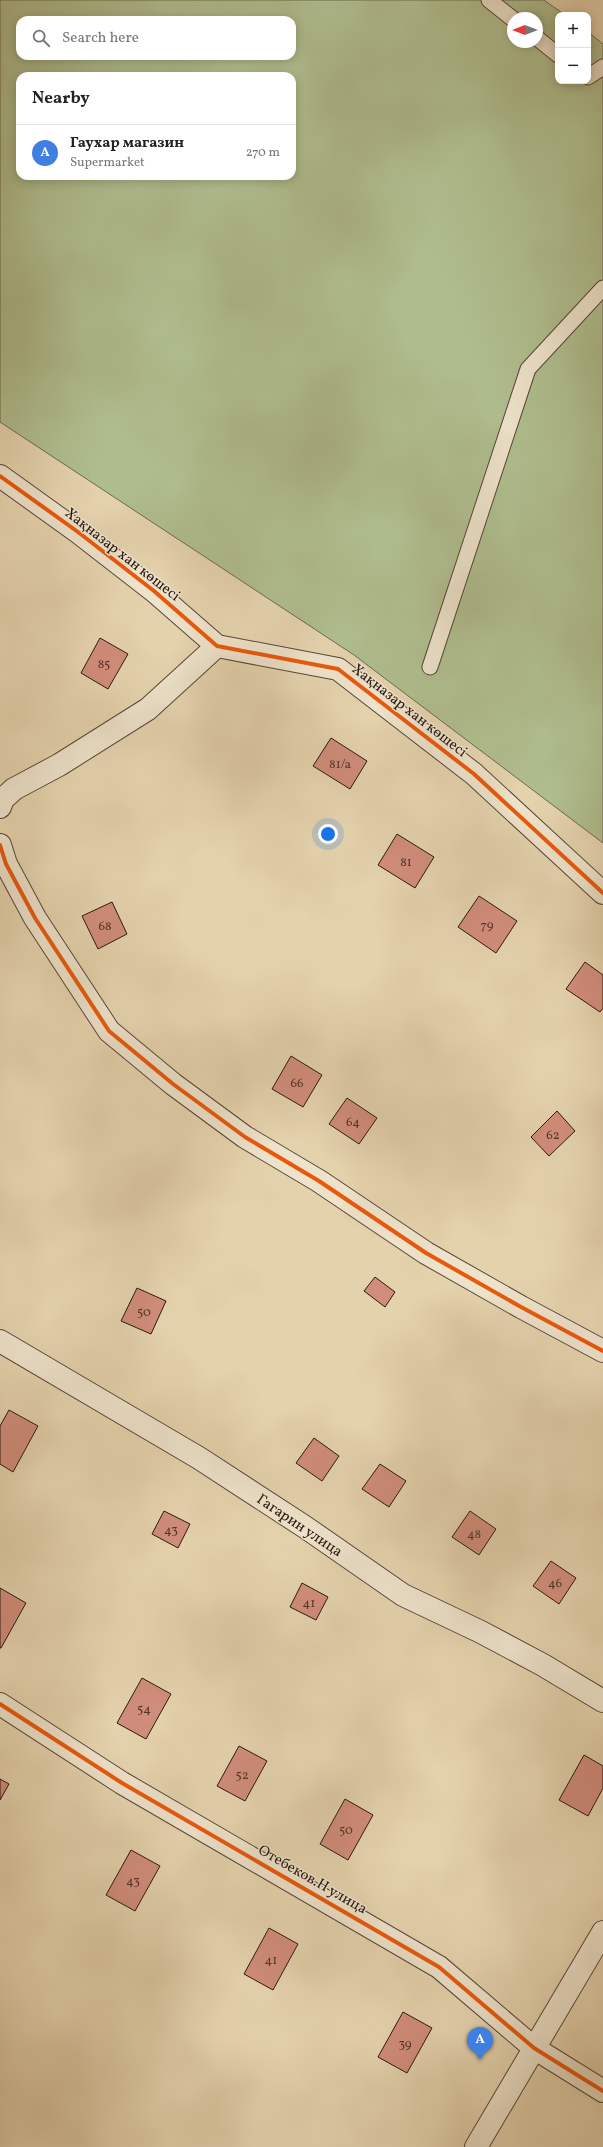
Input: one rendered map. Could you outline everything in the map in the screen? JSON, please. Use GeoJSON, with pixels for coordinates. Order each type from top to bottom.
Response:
{"type":"FeatureCollection","features":[{"type":"Feature","properties":{"kind":"street","name":"Хақназар хан көшесі"},"geometry":{"type":"LineString","coordinates":[[0,476],[154,591],[217,646],[338,669],[474,774],[603,893]]}},
{"type":"Feature","properties":{"kind":"street"},"geometry":{"type":"LineString","coordinates":[[0,807],[3,799],[14,789],[59,765],[148,709],[217,646]]}},
{"type":"Feature","properties":{"kind":"street"},"geometry":{"type":"LineString","coordinates":[[0,845],[6,864],[35,918],[109,1031],[173,1084],[245,1137],[319,1181],[426,1253],[521,1307],[603,1351]]}},
{"type":"Feature","properties":{"kind":"street","name":"Гагарин улица"},"geometry":{"type":"LineString","coordinates":[[0,1341],[199,1458],[305,1527],[403,1595],[481,1632],[543,1665],[603,1701]]}},
{"type":"Feature","properties":{"kind":"street","name":"Отебеков.Н улица"},"geometry":{"type":"LineString","coordinates":[[0,1704],[122,1783],[439,1967],[534,2048],[603,2091]]}},
{"type":"Feature","properties":{"kind":"street"},"geometry":{"type":"LineString","coordinates":[[476,2147],[603,1932]]}},
{"type":"Feature","properties":{"kind":"lane"},"geometry":{"type":"LineString","coordinates":[[489,0],[507,14]]}},
{"type":"Feature","properties":{"kind":"lane"},"geometry":{"type":"LineString","coordinates":[[543,43],[555,53]]}},
{"type":"Feature","properties":{"kind":"lane"},"geometry":{"type":"LineString","coordinates":[[591,74],[603,67]]}},
{"type":"Feature","properties":{"kind":"lane"},"geometry":{"type":"LineString","coordinates":[[430,667],[528,369],[603,288]]}},
{"type":"Feature","properties":{"kind":"green space"},"geometry":{"type":"Polygon","coordinates":[[[0,0],[544,0],[561,12],[555,12],[555,84],[591,84],[591,34],[603,44],[603,843],[354,655],[0,422],[0,0]]]}},
{"type":"Feature","properties":{"kind":"building"},"geometry":{"type":"Polygon","coordinates":[[[100,638],[128,654],[108,689],[81,673],[100,638]]]}},
{"type":"Feature","properties":{"kind":"building"},"geometry":{"type":"Polygon","coordinates":[[[331,738],[367,761],[350,789],[313,766],[331,738]]]}},
{"type":"Feature","properties":{"kind":"building"},"geometry":{"type":"Polygon","coordinates":[[[397,834],[434,857],[415,888],[378,865],[397,834]]]}},
{"type":"Feature","properties":{"kind":"building"},"geometry":{"type":"Polygon","coordinates":[[[479,896],[517,921],[496,953],[458,927],[479,896]]]}},
{"type":"Feature","properties":{"kind":"building"},"geometry":{"type":"Polygon","coordinates":[[[112,902],[127,934],[98,949],[82,916],[112,902]]]}},
{"type":"Feature","properties":{"kind":"building"},"geometry":{"type":"Polygon","coordinates":[[[585,962],[603,975],[603,1008],[600,1012],[566,989],[585,962]]]}},
{"type":"Feature","properties":{"kind":"building"},"geometry":{"type":"Polygon","coordinates":[[[291,1056],[322,1075],[303,1107],[272,1089],[291,1056]]]}},
{"type":"Feature","properties":{"kind":"building"},"geometry":{"type":"Polygon","coordinates":[[[347,1098],[377,1118],[359,1144],[329,1124],[347,1098]]]}},
{"type":"Feature","properties":{"kind":"building"},"geometry":{"type":"Polygon","coordinates":[[[557,1111],[575,1131],[549,1156],[531,1137],[557,1111]]]}},
{"type":"Feature","properties":{"kind":"building"},"geometry":{"type":"Polygon","coordinates":[[[375,1277],[395,1292],[385,1307],[364,1291],[375,1277]]]}},
{"type":"Feature","properties":{"kind":"building"},"geometry":{"type":"Polygon","coordinates":[[[137,1288],[166,1301],[151,1334],[121,1321],[137,1288]]]}},
{"type":"Feature","properties":{"kind":"building"},"geometry":{"type":"Polygon","coordinates":[[[9,1410],[38,1426],[13,1472],[0,1464],[0,1426],[9,1410]]]}},
{"type":"Feature","properties":{"kind":"building"},"geometry":{"type":"Polygon","coordinates":[[[314,1438],[339,1456],[322,1481],[296,1463],[314,1438]]]}},
{"type":"Feature","properties":{"kind":"building"},"geometry":{"type":"Polygon","coordinates":[[[380,1464],[406,1481],[389,1507],[362,1489],[380,1464]]]}},
{"type":"Feature","properties":{"kind":"building"},"geometry":{"type":"Polygon","coordinates":[[[164,1511],[190,1524],[178,1548],[152,1534],[164,1511]]]}},
{"type":"Feature","properties":{"kind":"building"},"geometry":{"type":"Polygon","coordinates":[[[470,1511],[496,1529],[479,1555],[452,1537],[470,1511]]]}},
{"type":"Feature","properties":{"kind":"building"},"geometry":{"type":"Polygon","coordinates":[[[551,1561],[576,1578],[559,1604],[533,1586],[551,1561]]]}},
{"type":"Feature","properties":{"kind":"building"},"geometry":{"type":"Polygon","coordinates":[[[302,1583],[328,1597],[316,1620],[290,1607],[302,1583]]]}},
{"type":"Feature","properties":{"kind":"building"},"geometry":{"type":"Polygon","coordinates":[[[0,1588],[26,1603],[1,1648],[0,1648],[0,1588]]]}},
{"type":"Feature","properties":{"kind":"building"},"geometry":{"type":"Polygon","coordinates":[[[142,1678],[171,1694],[146,1739],[117,1723],[142,1678]]]}},
{"type":"Feature","properties":{"kind":"building"},"geometry":{"type":"Polygon","coordinates":[[[239,1746],[267,1761],[245,1801],[217,1786],[239,1746]]]}},
{"type":"Feature","properties":{"kind":"building"},"geometry":{"type":"Polygon","coordinates":[[[584,1755],[603,1766],[603,1788],[588,1816],[559,1800],[584,1755]]]}},
{"type":"Feature","properties":{"kind":"building"},"geometry":{"type":"Polygon","coordinates":[[[0,1779],[9,1784],[0,1800],[0,1779]]]}},
{"type":"Feature","properties":{"kind":"building"},"geometry":{"type":"Polygon","coordinates":[[[345,1799],[373,1815],[348,1860],[320,1844],[345,1799]]]}},
{"type":"Feature","properties":{"kind":"building"},"geometry":{"type":"Polygon","coordinates":[[[131,1850],[160,1866],[135,1911],[106,1895],[131,1850]]]}},
{"type":"Feature","properties":{"kind":"building"},"geometry":{"type":"Polygon","coordinates":[[[269,1928],[298,1944],[273,1990],[244,1974],[269,1928]]]}},
{"type":"Feature","properties":{"kind":"building"},"geometry":{"type":"Polygon","coordinates":[[[403,2012],[432,2028],[407,2073],[378,2057],[403,2012]]]}},
{"type":"Feature","properties":{"kind":"cycle path"},"geometry":{"type":"LineString","coordinates":[[0,476],[78,532],[154,591],[217,646],[338,669],[474,774],[603,893]]}},
{"type":"Feature","properties":{"kind":"cycle path"},"geometry":{"type":"LineString","coordinates":[[0,845],[6,864],[35,918],[109,1031],[173,1084],[245,1137],[319,1181],[426,1253],[521,1307],[603,1351]]}},
{"type":"Feature","properties":{"kind":"cycle path"},"geometry":{"type":"LineString","coordinates":[[0,1704],[122,1783],[439,1967],[534,2048],[603,2091]]}},
{"type":"Feature","properties":{"kind":"place","name":"Гаухар магазин"},"geometry":{"type":"Point","coordinates":[480,2060]}}]}
